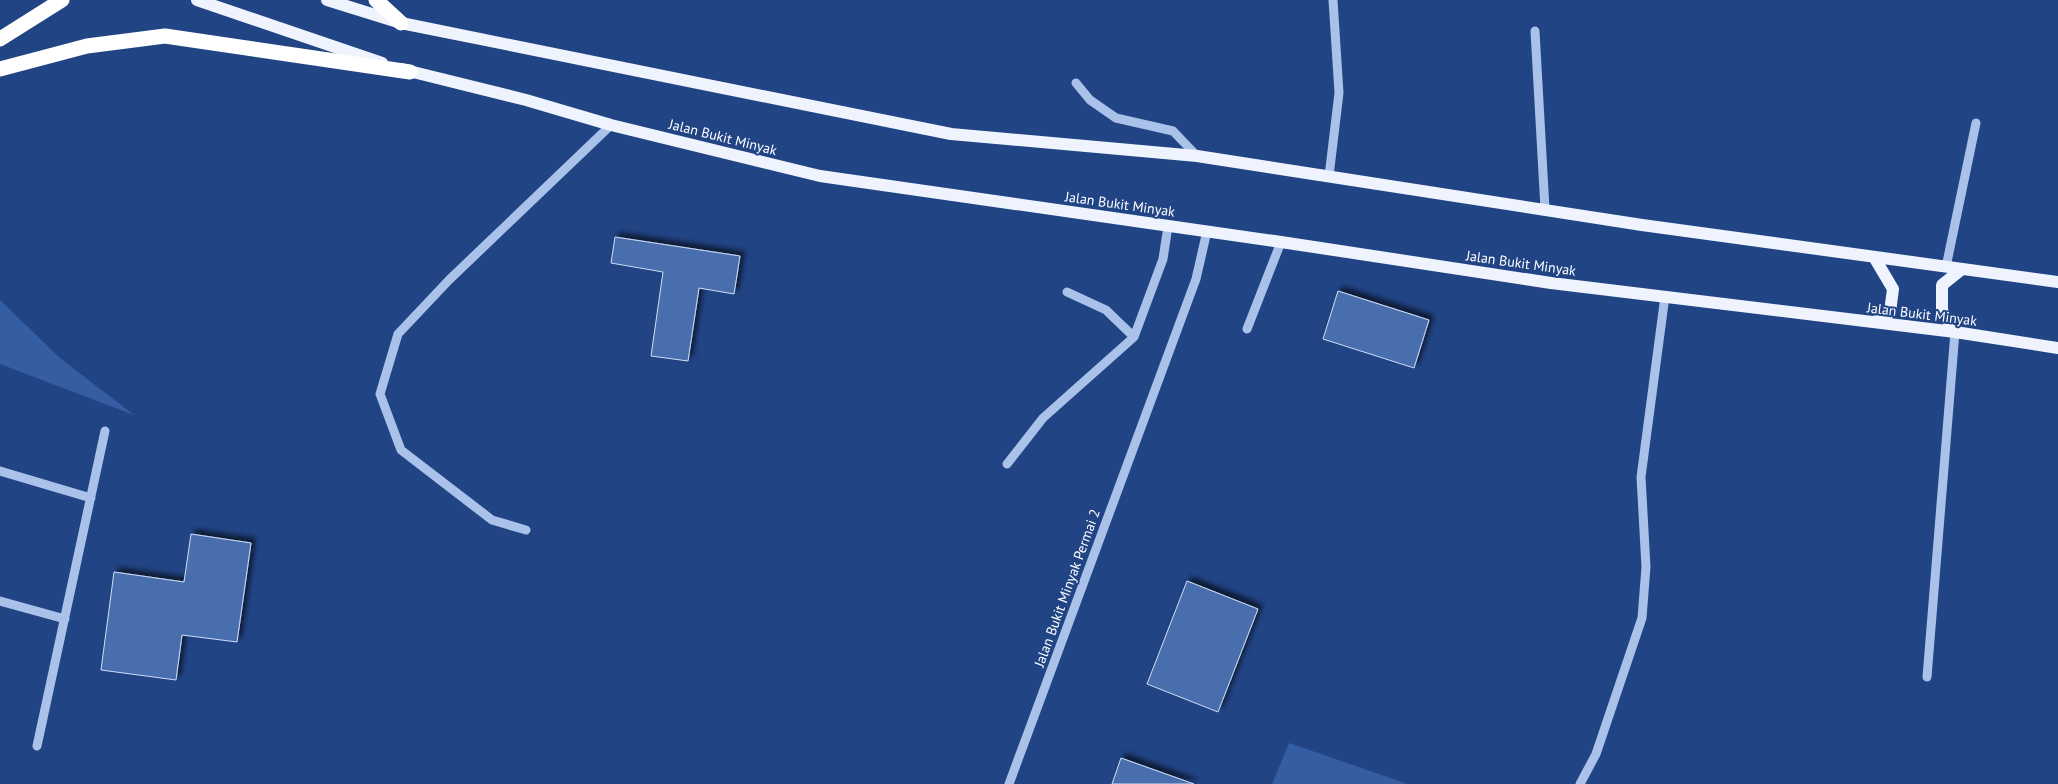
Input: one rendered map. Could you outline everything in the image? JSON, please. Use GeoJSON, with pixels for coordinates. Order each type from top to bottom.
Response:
{"type":"FeatureCollection","features":[{"type":"Feature","properties":{"kind":"highway"},"geometry":{"type":"LineString","coordinates":[[0,39],[62,0]]}},
{"type":"Feature","properties":{"kind":"highway"},"geometry":{"type":"LineString","coordinates":[[376,0],[401,23]]}},
{"type":"Feature","properties":{"kind":"highway"},"geometry":{"type":"LineString","coordinates":[[0,69],[88,46],[165,36],[410,72]]}},
{"type":"Feature","properties":{"kind":"main road","name":"Jalan Bukit Minyak"},"geometry":{"type":"LineString","coordinates":[[197,0],[410,72],[526,100],[611,125],[820,176],[1207,231],[1551,283],[1955,332],[2058,348]]}},
{"type":"Feature","properties":{"kind":"main road"},"geometry":{"type":"LineString","coordinates":[[327,0],[401,23],[951,134],[1197,156],[1642,225],[2058,282]]}},
{"type":"Feature","properties":{"kind":"main road"},"geometry":{"type":"LineString","coordinates":[[1874,257],[1893,289],[1890,312],[1875,322]]}},
{"type":"Feature","properties":{"kind":"main road"},"geometry":{"type":"LineString","coordinates":[[1955,332],[1942,311],[1942,285],[1962,269]]}},
{"type":"Feature","properties":{"kind":"street"},"geometry":{"type":"LineString","coordinates":[[1329,176],[1339,93],[1333,0]]}},
{"type":"Feature","properties":{"kind":"street"},"geometry":{"type":"LineString","coordinates":[[1535,30],[1545,209]]}},
{"type":"Feature","properties":{"kind":"street"},"geometry":{"type":"LineString","coordinates":[[1076,83],[1090,100],[1116,118],[1173,131],[1197,156]]}},
{"type":"Feature","properties":{"kind":"street"},"geometry":{"type":"LineString","coordinates":[[1946,267],[1976,123]]}},
{"type":"Feature","properties":{"kind":"street"},"geometry":{"type":"LineString","coordinates":[[526,530],[492,520],[401,450],[380,394],[398,334],[449,280],[611,125]]}},
{"type":"Feature","properties":{"kind":"street"},"geometry":{"type":"LineString","coordinates":[[1007,464],[1044,418],[1134,337],[1163,259],[1168,226]]}},
{"type":"Feature","properties":{"kind":"street","name":"Jalan Bukit Minyak Permai 2"},"geometry":{"type":"LineString","coordinates":[[1009,784],[1196,278],[1207,231]]}},
{"type":"Feature","properties":{"kind":"street"},"geometry":{"type":"LineString","coordinates":[[1247,329],[1281,242]]}},
{"type":"Feature","properties":{"kind":"street"},"geometry":{"type":"LineString","coordinates":[[1067,292],[1106,310],[1134,337]]}},
{"type":"Feature","properties":{"kind":"street"},"geometry":{"type":"LineString","coordinates":[[1580,784],[1596,754],[1642,618],[1646,567],[1641,477],[1665,296]]}},
{"type":"Feature","properties":{"kind":"street"},"geometry":{"type":"LineString","coordinates":[[1927,677],[1955,332]]}},
{"type":"Feature","properties":{"kind":"street"},"geometry":{"type":"LineString","coordinates":[[37,746],[105,431]]}},
{"type":"Feature","properties":{"kind":"street"},"geometry":{"type":"LineString","coordinates":[[0,471],[91,498]]}},
{"type":"Feature","properties":{"kind":"street"},"geometry":{"type":"LineString","coordinates":[[0,601],[64,619]]}},
{"type":"Feature","properties":{"kind":"shaded area"},"geometry":{"type":"Polygon","coordinates":[[[0,300],[60,358],[134,415],[0,364],[0,300]]]}},
{"type":"Feature","properties":{"kind":"shaded area"},"geometry":{"type":"Polygon","coordinates":[[[1289,743],[1408,784],[1272,784],[1289,743]]]}},
{"type":"Feature","properties":{"kind":"building"},"geometry":{"type":"Polygon","coordinates":[[[615,237],[740,256],[734,294],[699,288],[688,361],[651,356],[663,272],[611,263],[615,237]]]}},
{"type":"Feature","properties":{"kind":"building"},"geometry":{"type":"Polygon","coordinates":[[[1338,291],[1429,320],[1414,368],[1323,339],[1338,291]]]}},
{"type":"Feature","properties":{"kind":"building"},"geometry":{"type":"Polygon","coordinates":[[[191,534],[251,543],[237,642],[182,635],[176,680],[101,670],[114,572],[184,582],[191,534]]]}},
{"type":"Feature","properties":{"kind":"building"},"geometry":{"type":"Polygon","coordinates":[[[1187,581],[1258,609],[1218,712],[1147,684],[1187,581]]]}},
{"type":"Feature","properties":{"kind":"building"},"geometry":{"type":"Polygon","coordinates":[[[1121,758],[1194,784],[1112,784],[1121,758]]]}}]}
